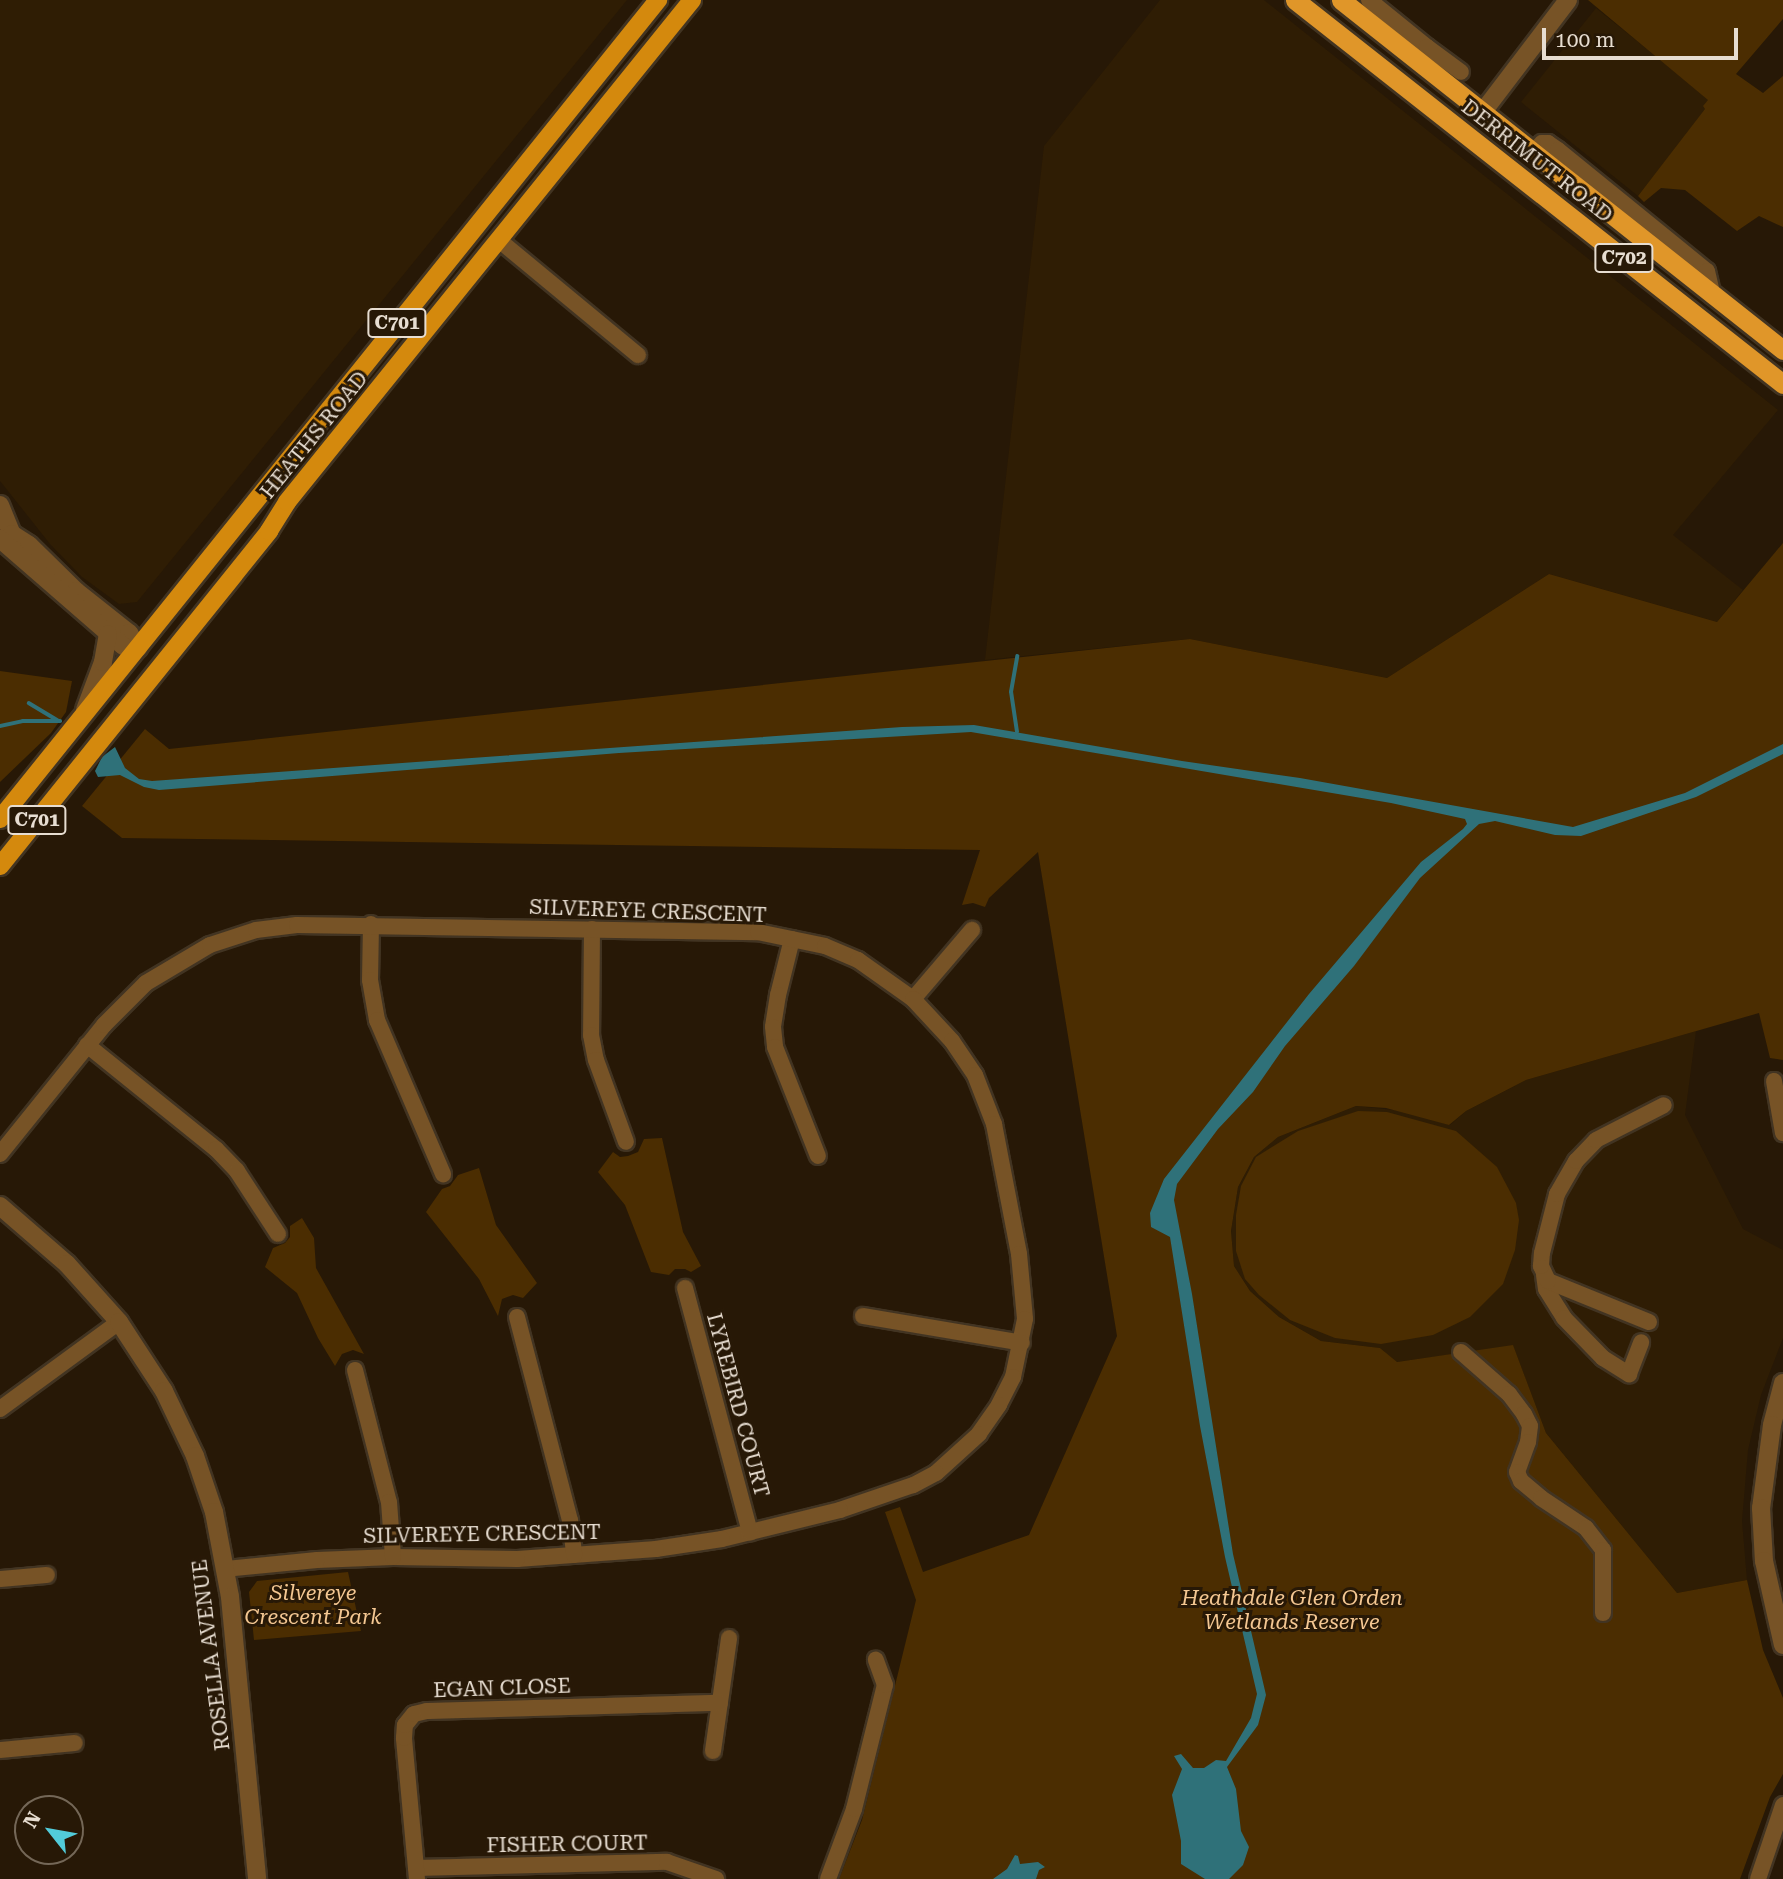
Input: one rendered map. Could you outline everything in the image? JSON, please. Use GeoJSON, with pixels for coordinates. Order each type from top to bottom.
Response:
{"type":"FeatureCollection","features":[{"type":"Feature","properties":{"kind":"highway","name":"DERRIMUT ROAD"},"geometry":{"type":"LineString","coordinates":[[1295,0],[1783,384]]}},
{"type":"Feature","properties":{"kind":"highway","name":"DERRIMUT ROAD"},"geometry":{"type":"LineString","coordinates":[[1341,0],[1424,56],[1479,110],[1783,350]]}},
{"type":"Feature","properties":{"kind":"highway"},"geometry":{"type":"LineString","coordinates":[[1464,132],[1479,110]]}},
{"type":"Feature","properties":{"kind":"highway"},"geometry":{"type":"LineString","coordinates":[[1532,153],[1529,158],[1530,171],[1551,200]]}},
{"type":"Feature","properties":{"kind":"main road","name":"HEATHS ROAD"},"geometry":{"type":"LineString","coordinates":[[0,819],[658,0]]}},
{"type":"Feature","properties":{"kind":"main road","name":"HEATHS ROAD"},"geometry":{"type":"LineString","coordinates":[[0,866],[692,0]]}},
{"type":"Feature","properties":{"kind":"main road"},"geometry":{"type":"LineString","coordinates":[[488,212],[500,241]]}},
{"type":"Feature","properties":{"kind":"main road"},"geometry":{"type":"LineString","coordinates":[[476,227],[500,241]]}},
{"type":"Feature","properties":{"kind":"main road"},"geometry":{"type":"LineString","coordinates":[[259,496],[280,513]]}},
{"type":"Feature","properties":{"kind":"main road"},"geometry":{"type":"LineString","coordinates":[[246,511],[269,531]]}},
{"type":"Feature","properties":{"kind":"main road"},"geometry":{"type":"LineString","coordinates":[[138,648],[164,661]]}},
{"type":"Feature","properties":{"kind":"street"},"geometry":{"type":"LineString","coordinates":[[1369,0],[1424,56],[1461,72]]}},
{"type":"Feature","properties":{"kind":"street"},"geometry":{"type":"LineString","coordinates":[[1479,110],[1568,0]]}},
{"type":"Feature","properties":{"kind":"street"},"geometry":{"type":"LineString","coordinates":[[500,241],[638,355]]}},
{"type":"Feature","properties":{"kind":"street"},"geometry":{"type":"LineString","coordinates":[[0,505],[3,540],[108,634],[128,649],[138,648],[129,633],[87,601],[29,545],[3,540]]}},
{"type":"Feature","properties":{"kind":"street"},"geometry":{"type":"LineString","coordinates":[[84,714],[103,662],[108,634]]}},
{"type":"Feature","properties":{"kind":"street"},"geometry":{"type":"LineString","coordinates":[[371,924],[370,980],[377,1020],[443,1174]]}},
{"type":"Feature","properties":{"kind":"street","name":"SILVEREYE CRESCENT"},"geometry":{"type":"LineString","coordinates":[[0,1154],[118,1008],[146,983],[210,945],[279,926],[371,924],[758,932],[825,946],[859,960],[913,999],[952,1041],[975,1075],[994,1124],[1019,1254],[1024,1306],[1022,1343],[1013,1377],[999,1405],[979,1434],[936,1473],[913,1485],[840,1510],[750,1533],[656,1549],[517,1559],[393,1557],[226,1569]]}},
{"type":"Feature","properties":{"kind":"street"},"geometry":{"type":"LineString","coordinates":[[592,929],[591,1035],[596,1059],[626,1142]]}},
{"type":"Feature","properties":{"kind":"street"},"geometry":{"type":"LineString","coordinates":[[913,999],[972,930]]}},
{"type":"Feature","properties":{"kind":"street"},"geometry":{"type":"LineString","coordinates":[[792,939],[776,1006],[773,1027],[775,1047],[818,1156]]}},
{"type":"Feature","properties":{"kind":"street"},"geometry":{"type":"LineString","coordinates":[[87,1045],[216,1149],[237,1171],[278,1234]]}},
{"type":"Feature","properties":{"kind":"street"},"geometry":{"type":"LineString","coordinates":[[1774,1081],[1783,1133]]}},
{"type":"Feature","properties":{"kind":"street"},"geometry":{"type":"LineString","coordinates":[[1641,1342],[1629,1374],[1603,1359],[1564,1318],[1546,1289],[1541,1266],[1544,1240],[1558,1194],[1576,1160],[1596,1140],[1664,1105]]}},
{"type":"Feature","properties":{"kind":"street","name":"ROSELLA AVENUE"},"geometry":{"type":"LineString","coordinates":[[0,1206],[67,1264],[119,1322],[151,1368],[186,1434],[209,1493],[226,1569],[236,1638],[257,1879]]}},
{"type":"Feature","properties":{"kind":"street"},"geometry":{"type":"LineString","coordinates":[[1544,1275],[1558,1286],[1649,1322]]}},
{"type":"Feature","properties":{"kind":"street","name":"LYREBIRD COURT"},"geometry":{"type":"LineString","coordinates":[[685,1288],[750,1533]]}},
{"type":"Feature","properties":{"kind":"street"},"geometry":{"type":"LineString","coordinates":[[863,1316],[1022,1343]]}},
{"type":"Feature","properties":{"kind":"street"},"geometry":{"type":"LineString","coordinates":[[517,1317],[570,1520],[574,1555]]}},
{"type":"Feature","properties":{"kind":"street"},"geometry":{"type":"LineString","coordinates":[[0,1409],[119,1322]]}},
{"type":"Feature","properties":{"kind":"street"},"geometry":{"type":"LineString","coordinates":[[1461,1352],[1509,1394],[1530,1426],[1528,1442],[1517,1472],[1521,1481],[1586,1528],[1602,1550],[1603,1612]]}},
{"type":"Feature","properties":{"kind":"street"},"geometry":{"type":"LineString","coordinates":[[355,1370],[389,1502],[393,1557]]}},
{"type":"Feature","properties":{"kind":"street"},"geometry":{"type":"LineString","coordinates":[[1783,1383],[1765,1463],[1761,1508],[1764,1562],[1783,1645]]}},
{"type":"Feature","properties":{"kind":"street"},"geometry":{"type":"LineString","coordinates":[[0,1579],[47,1575]]}},
{"type":"Feature","properties":{"kind":"street"},"geometry":{"type":"LineString","coordinates":[[713,1751],[729,1638]]}},
{"type":"Feature","properties":{"kind":"street"},"geometry":{"type":"LineString","coordinates":[[828,1879],[854,1809],[885,1685],[876,1660]]}},
{"type":"Feature","properties":{"kind":"street","name":"EGAN CLOSE"},"geometry":{"type":"LineString","coordinates":[[416,1874],[404,1738],[405,1725],[414,1714],[427,1711],[720,1703]]}},
{"type":"Feature","properties":{"kind":"street"},"geometry":{"type":"LineString","coordinates":[[0,1750],[75,1743]]}},
{"type":"Feature","properties":{"kind":"street"},"geometry":{"type":"LineString","coordinates":[[1758,1879],[1783,1805]]}},
{"type":"Feature","properties":{"kind":"street","name":"FISHER COURT"},"geometry":{"type":"LineString","coordinates":[[416,1874],[667,1862],[716,1879]]}},
{"type":"Feature","properties":{"kind":"shaded area"},"geometry":{"type":"Polygon","coordinates":[[[0,0],[627,0],[137,602],[119,604],[82,577],[50,544],[0,481],[0,0]]]}},
{"type":"Feature","properties":{"kind":"shaded area"},"geometry":{"type":"Polygon","coordinates":[[[1160,0],[1264,0],[1778,410],[1673,535],[1743,590],[1717,622],[1549,574],[1387,678],[1190,639],[985,660],[1044,146],[1160,0]]]}},
{"type":"Feature","properties":{"kind":"shaded area"},"geometry":{"type":"Polygon","coordinates":[[[1596,8],[1713,102],[1638,196],[1521,102],[1596,8]]]}},
{"type":"Feature","properties":{"kind":"shaded area"},"geometry":{"type":"Polygon","coordinates":[[[1696,1031],[1685,1115],[1743,1229],[1783,1250],[1783,1338],[1761,1395],[1748,1450],[1742,1521],[1747,1580],[1677,1593],[1546,1433],[1513,1346],[1396,1362],[1380,1348],[1321,1341],[1279,1317],[1250,1291],[1234,1266],[1231,1231],[1238,1187],[1254,1157],[1278,1137],[1356,1106],[1404,1111],[1450,1125],[1466,1111],[1526,1080],[1696,1031]]]}},
{"type":"Feature","properties":{"kind":"green space"},"geometry":{"type":"Polygon","coordinates":[[[1588,0],[1783,0],[1783,19],[1736,74],[1763,93],[1783,76],[1783,227],[1759,216],[1737,231],[1685,190],[1661,188],[1644,202],[1638,196],[1705,109],[1703,106],[1708,100],[1588,0]]]}},
{"type":"Feature","properties":{"kind":"green space","name":"Heathdale Glen Orden Wetlands Reserve"},"geometry":{"type":"Polygon","coordinates":[[[1783,543],[1783,1060],[1770,1058],[1759,1013],[1526,1080],[1466,1111],[1449,1125],[1386,1108],[1356,1106],[1278,1137],[1254,1157],[1238,1187],[1231,1231],[1234,1266],[1250,1291],[1279,1317],[1321,1341],[1380,1348],[1397,1362],[1513,1345],[1546,1433],[1677,1593],[1747,1580],[1763,1650],[1783,1698],[1783,1774],[1770,1797],[1740,1879],[839,1879],[862,1820],[916,1600],[885,1512],[900,1507],[923,1572],[1029,1535],[1117,1336],[1038,852],[989,898],[985,907],[973,903],[962,905],[980,850],[122,838],[82,806],[145,729],[169,749],[1190,639],[1387,678],[1549,574],[1717,622],[1783,543]]]}},
{"type":"Feature","properties":{"kind":"green space"},"geometry":{"type":"Polygon","coordinates":[[[0,671],[72,681],[66,712],[51,733],[0,782],[0,671]]]}},
{"type":"Feature","properties":{"kind":"green space"},"geometry":{"type":"Polygon","coordinates":[[[1358,1111],[1387,1112],[1456,1131],[1497,1167],[1516,1203],[1519,1220],[1515,1250],[1503,1284],[1470,1317],[1433,1335],[1381,1344],[1335,1338],[1290,1320],[1259,1295],[1245,1279],[1236,1251],[1236,1215],[1241,1186],[1256,1157],[1298,1131],[1358,1111]]]}},
{"type":"Feature","properties":{"kind":"green space"},"geometry":{"type":"Polygon","coordinates":[[[662,1138],[683,1232],[701,1266],[691,1272],[675,1269],[669,1275],[651,1272],[625,1205],[598,1172],[613,1152],[620,1157],[628,1156],[638,1152],[644,1139],[662,1138]]]}},
{"type":"Feature","properties":{"kind":"green space"},"geometry":{"type":"Polygon","coordinates":[[[479,1168],[496,1225],[537,1283],[523,1298],[513,1295],[502,1299],[498,1316],[479,1279],[426,1212],[442,1189],[450,1186],[458,1175],[479,1168]]]}},
{"type":"Feature","properties":{"kind":"green space"},"geometry":{"type":"Polygon","coordinates":[[[302,1218],[314,1238],[316,1268],[364,1354],[353,1350],[342,1354],[335,1366],[318,1338],[297,1293],[265,1267],[273,1248],[285,1243],[290,1237],[290,1226],[302,1218]]]}},
{"type":"Feature","properties":{"kind":"green space","name":"Silvereye Crescent Park"},"geometry":{"type":"Polygon","coordinates":[[[348,1572],[361,1631],[254,1640],[249,1592],[257,1581],[348,1572]]]}},
{"type":"Feature","properties":{"kind":"water"},"geometry":{"type":"Polygon","coordinates":[[[974,725],[1182,761],[1300,778],[1573,827],[1685,793],[1783,744],[1783,754],[1696,797],[1581,836],[1555,835],[1495,821],[1479,824],[1420,878],[1354,966],[1285,1046],[1253,1092],[1218,1129],[1177,1184],[1174,1200],[1192,1294],[1233,1554],[1266,1695],[1258,1725],[1227,1767],[1236,1789],[1241,1831],[1249,1847],[1243,1865],[1229,1879],[1205,1879],[1181,1864],[1181,1841],[1172,1795],[1182,1769],[1174,1756],[1181,1754],[1193,1768],[1204,1768],[1216,1760],[1226,1761],[1251,1718],[1257,1694],[1225,1557],[1200,1426],[1170,1237],[1151,1227],[1150,1213],[1164,1179],[1309,994],[1421,862],[1463,829],[1467,824],[1465,819],[1391,803],[971,732],[619,753],[159,790],[144,787],[120,775],[98,777],[95,771],[102,757],[115,747],[125,768],[139,779],[152,781],[902,727],[974,725]]]}},
{"type":"Feature","properties":{"kind":"water"},"geometry":{"type":"Polygon","coordinates":[[[1015,1855],[1018,1856],[1020,1864],[1038,1862],[1045,1867],[1039,1870],[1036,1879],[993,1879],[1007,1869],[1015,1855]]]}},
{"type":"Feature","properties":{"kind":"waterway"},"geometry":{"type":"LineString","coordinates":[[1017,657],[1011,692],[1017,732]]}},
{"type":"Feature","properties":{"kind":"waterway"},"geometry":{"type":"LineString","coordinates":[[29,703],[57,720]]}},
{"type":"Feature","properties":{"kind":"waterway"},"geometry":{"type":"LineString","coordinates":[[0,726],[23,721],[60,721]]}}]}
